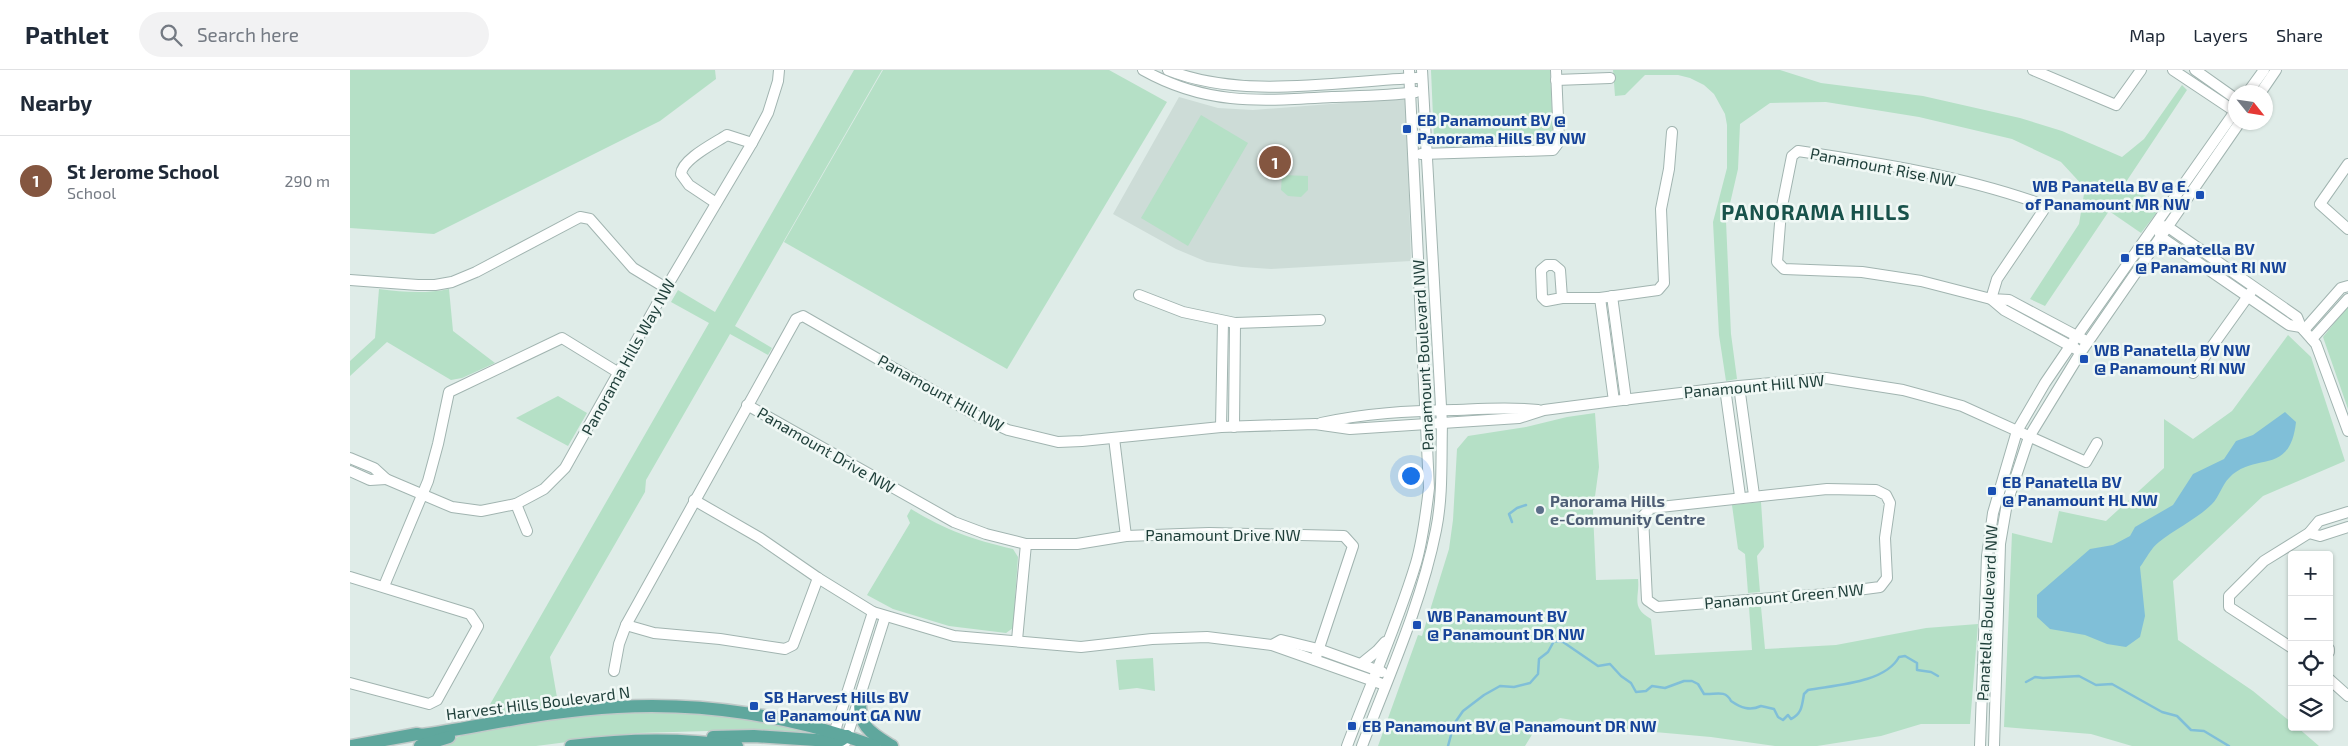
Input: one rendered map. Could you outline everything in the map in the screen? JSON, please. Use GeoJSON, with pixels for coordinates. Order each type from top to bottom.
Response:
{"type":"FeatureCollection","features":[{"type":"Feature","properties":{"kind":"main road"},"geometry":{"type":"LineString","coordinates":[[860,698],[859,716],[864,725],[874,735],[892,746]]}},
{"type":"Feature","properties":{"kind":"main road","name":"Harvest Hills Boulevard N"},"geometry":{"type":"LineString","coordinates":[[419,740],[477,726],[569,712],[655,706],[730,711],[768,717],[832,740],[874,746]]}},
{"type":"Feature","properties":{"kind":"main road"},"geometry":{"type":"LineString","coordinates":[[350,738],[403,732],[419,740]]}},
{"type":"Feature","properties":{"kind":"main road"},"geometry":{"type":"LineString","coordinates":[[570,746],[620,740],[690,740],[754,736],[832,740]]}},
{"type":"Feature","properties":{"kind":"main road"},"geometry":{"type":"LineString","coordinates":[[352,746],[419,740]]}},
{"type":"Feature","properties":{"kind":"main road"},"geometry":{"type":"LineString","coordinates":[[690,740],[737,746]]}},
{"type":"Feature","properties":{"kind":"street","name":"Panorama Hills Way NW"},"geometry":{"type":"LineString","coordinates":[[350,458],[374,468],[386,479],[452,507],[481,511],[516,504],[544,489],[565,468],[666,288],[752,143],[768,114],[778,81],[779,70]]}},
{"type":"Feature","properties":{"kind":"street"},"geometry":{"type":"LineString","coordinates":[[1143,70],[1163,81],[1192,91],[1216,97],[1246,101],[1423,91]]}},
{"type":"Feature","properties":{"kind":"street"},"geometry":{"type":"LineString","coordinates":[[1168,70],[1207,82],[1250,87],[1422,74]]}},
{"type":"Feature","properties":{"kind":"street"},"geometry":{"type":"LineString","coordinates":[[2033,70],[2116,105],[2142,70]]}},
{"type":"Feature","properties":{"kind":"street"},"geometry":{"type":"LineString","coordinates":[[2172,70],[2228,106]]}},
{"type":"Feature","properties":{"kind":"street"},"geometry":{"type":"LineString","coordinates":[[2195,70],[2228,93]]}},
{"type":"Feature","properties":{"kind":"street"},"geometry":{"type":"LineString","coordinates":[[2253,85],[2264,70]]}},
{"type":"Feature","properties":{"kind":"street"},"geometry":{"type":"LineString","coordinates":[[2265,85],[2276,70]]}},
{"type":"Feature","properties":{"kind":"street","name":"Panamount Boulevard NW"},"geometry":{"type":"LineString","coordinates":[[1347,746],[1416,563],[1429,488],[1410,74]]}},
{"type":"Feature","properties":{"kind":"street","name":"Panamount Boulevard NW"},"geometry":{"type":"LineString","coordinates":[[1362,746],[1416,603],[1428,566],[1437,528],[1441,480],[1442,424],[1422,74]]}},
{"type":"Feature","properties":{"kind":"street"},"geometry":{"type":"LineString","coordinates":[[1414,155],[1553,150],[1559,142],[1556,75],[1610,78]]}},
{"type":"Feature","properties":{"kind":"street","name":"Panatella Boulevard NW"},"geometry":{"type":"LineString","coordinates":[[1980,746],[1987,556],[1993,513],[2017,431],[2070,346],[2228,121]]}},
{"type":"Feature","properties":{"kind":"street","name":"Panatella Boulevard NW"},"geometry":{"type":"LineString","coordinates":[[1994,746],[2000,544],[2007,503],[2029,437],[2081,352],[2234,130]]}},
{"type":"Feature","properties":{"kind":"street"},"geometry":{"type":"LineString","coordinates":[[1562,298],[1606,297],[1658,290],[1664,283],[1661,209],[1669,169],[1672,132]]}},
{"type":"Feature","properties":{"kind":"street"},"geometry":{"type":"LineString","coordinates":[[716,203],[685,181],[681,174],[684,166],[692,158],[727,135],[752,143]]}},
{"type":"Feature","properties":{"kind":"street","name":"Panamount Rise NW"},"geometry":{"type":"LineString","coordinates":[[1991,298],[1997,279],[2042,211],[2038,203],[2009,193],[1875,162],[1798,151],[1792,156],[1780,219],[1777,262],[1784,269],[1862,272],[1921,282],[1991,298],[2009,300],[2088,342]]}},
{"type":"Feature","properties":{"kind":"street"},"geometry":{"type":"LineString","coordinates":[[2348,164],[2320,204],[2348,229]]}},
{"type":"Feature","properties":{"kind":"street"},"geometry":{"type":"LineString","coordinates":[[350,280],[418,286],[452,282],[476,272],[580,217],[590,219],[633,268],[666,288]]}},
{"type":"Feature","properties":{"kind":"street"},"geometry":{"type":"LineString","coordinates":[[2302,328],[2289,325],[2162,237],[2156,226],[2168,226],[2297,317],[2302,328],[2312,338],[2348,431]]}},
{"type":"Feature","properties":{"kind":"street"},"geometry":{"type":"LineString","coordinates":[[1418,244],[1432,244]]}},
{"type":"Feature","properties":{"kind":"street"},"geometry":{"type":"LineString","coordinates":[[2302,328],[2341,288],[2348,286]]}},
{"type":"Feature","properties":{"kind":"street"},"geometry":{"type":"LineString","coordinates":[[2193,373],[2255,287]]}},
{"type":"Feature","properties":{"kind":"street"},"geometry":{"type":"LineString","coordinates":[[1139,295],[1184,312],[1235,323],[1320,320]]}},
{"type":"Feature","properties":{"kind":"street"},"geometry":{"type":"LineString","coordinates":[[1606,297],[1626,400]]}},
{"type":"Feature","properties":{"kind":"street"},"geometry":{"type":"LineString","coordinates":[[1606,297],[1614,401]]}},
{"type":"Feature","properties":{"kind":"street","name":"Panamount Rise NW"},"geometry":{"type":"LineString","coordinates":[[1991,298],[2004,310],[2081,352]]}},
{"type":"Feature","properties":{"kind":"street"},"geometry":{"type":"LineString","coordinates":[[2312,338],[2348,299]]}},
{"type":"Feature","properties":{"kind":"street","name":"Panamount Hill NW"},"geometry":{"type":"LineString","coordinates":[[747,405],[796,319],[803,316],[979,417],[1008,430],[1058,442],[1221,427],[1316,424],[1352,416],[1440,410],[1519,408],[1544,410]]}},
{"type":"Feature","properties":{"kind":"street"},"geometry":{"type":"LineString","coordinates":[[1221,427],[1223,321]]}},
{"type":"Feature","properties":{"kind":"street"},"geometry":{"type":"LineString","coordinates":[[1234,427],[1235,323]]}},
{"type":"Feature","properties":{"kind":"street"},"geometry":{"type":"LineString","coordinates":[[384,586],[422,495],[438,444],[449,392],[562,338],[619,373]]}},
{"type":"Feature","properties":{"kind":"street","name":"Panamount Hill NW"},"geometry":{"type":"LineString","coordinates":[[1316,424],[1350,430],[1519,418],[1544,410],[1739,386],[1826,378],[1903,390],[1962,406],[2086,462],[2097,443]]}},
{"type":"Feature","properties":{"kind":"street"},"geometry":{"type":"LineString","coordinates":[[1739,386],[1754,495]]}},
{"type":"Feature","properties":{"kind":"street"},"geometry":{"type":"LineString","coordinates":[[1725,388],[1740,496]]}},
{"type":"Feature","properties":{"kind":"street","name":"Panamount Drive NW"},"geometry":{"type":"LineString","coordinates":[[614,671],[619,644],[626,625],[747,405],[954,522],[986,534],[1026,544],[1077,544],[1126,536],[1209,533],[1344,536],[1353,546],[1315,660]]}},
{"type":"Feature","properties":{"kind":"street"},"geometry":{"type":"LineString","coordinates":[[1114,438],[1126,536]]}},
{"type":"Feature","properties":{"kind":"street","name":"Panorama Hills Way NW"},"geometry":{"type":"LineString","coordinates":[[350,471],[370,480],[386,479]]}},
{"type":"Feature","properties":{"kind":"street","name":"Panamount Green NW"},"geometry":{"type":"LineString","coordinates":[[1826,489],[1876,490],[1886,495],[1890,503],[1885,538],[1887,578],[1880,587],[1818,595],[1658,607],[1647,600],[1643,516],[1651,508],[1740,496],[1826,489]]}},
{"type":"Feature","properties":{"kind":"street"},"geometry":{"type":"LineString","coordinates":[[694,500],[760,538],[818,578],[873,612],[954,636],[1081,647],[1152,639],[1207,637],[1272,645],[1385,685]]}},
{"type":"Feature","properties":{"kind":"street"},"geometry":{"type":"LineString","coordinates":[[516,504],[527,530]]}},
{"type":"Feature","properties":{"kind":"street"},"geometry":{"type":"LineString","coordinates":[[2288,645],[2229,607],[2229,596],[2264,561],[2309,533],[2319,521],[2348,512]]}},
{"type":"Feature","properties":{"kind":"street"},"geometry":{"type":"LineString","coordinates":[[2309,533],[2320,536],[2348,527]]}},
{"type":"Feature","properties":{"kind":"street"},"geometry":{"type":"LineString","coordinates":[[1017,640],[1026,544]]}},
{"type":"Feature","properties":{"kind":"street"},"geometry":{"type":"LineString","coordinates":[[350,578],[384,586],[470,614],[478,626],[437,700],[429,704],[350,683]]}},
{"type":"Feature","properties":{"kind":"street"},"geometry":{"type":"LineString","coordinates":[[626,625],[654,633],[720,639],[785,649],[793,645],[818,578]]}},
{"type":"Feature","properties":{"kind":"street"},"geometry":{"type":"LineString","coordinates":[[832,740],[873,612]]}},
{"type":"Feature","properties":{"kind":"street"},"geometry":{"type":"LineString","coordinates":[[845,741],[885,617]]}},
{"type":"Feature","properties":{"kind":"street"},"geometry":{"type":"LineString","coordinates":[[1360,664],[1377,651],[1389,638]]}},
{"type":"Feature","properties":{"kind":"street"},"geometry":{"type":"LineString","coordinates":[[1272,645],[1281,640],[1318,649],[1389,674]]}},
{"type":"Feature","properties":{"kind":"street"},"geometry":{"type":"LineString","coordinates":[[2333,683],[2348,696]]}},
{"type":"Feature","properties":{"kind":"shaded area"},"geometry":{"type":"Polygon","coordinates":[[[1179,97],[1218,108],[1253,110],[1406,98],[1411,261],[1271,269],[1207,262],[1176,249],[1113,214],[1179,97]]]}},
{"type":"Feature","properties":{"kind":"green space"},"geometry":{"type":"Polygon","coordinates":[[[350,70],[715,70],[716,79],[660,121],[434,234],[350,228],[350,70]]]}},
{"type":"Feature","properties":{"kind":"green space"},"geometry":{"type":"Polygon","coordinates":[[[854,70],[882,70],[735,326],[772,348],[768,355],[730,334],[646,480],[645,492],[550,657],[559,709],[481,720],[709,323],[671,302],[678,290],[715,312],[854,70]]]}},
{"type":"Feature","properties":{"kind":"green space"},"geometry":{"type":"Polygon","coordinates":[[[883,70],[1109,70],[1167,102],[1007,369],[784,242],[883,70]]]}},
{"type":"Feature","properties":{"kind":"green space"},"geometry":{"type":"Polygon","coordinates":[[[1431,70],[1550,70],[1553,134],[1546,142],[1441,147],[1434,140],[1431,70]]]}},
{"type":"Feature","properties":{"kind":"green space"},"geometry":{"type":"Polygon","coordinates":[[[1613,70],[1780,70],[1821,83],[1923,96],[2020,118],[2062,131],[2122,157],[2144,139],[2182,85],[2187,90],[2126,182],[2161,207],[2141,233],[2109,211],[2045,306],[2030,299],[2079,224],[2085,188],[2061,162],[2012,139],[1919,117],[1826,102],[1770,103],[1740,124],[1738,169],[1726,221],[1731,334],[1737,379],[1726,381],[1719,335],[1713,222],[1727,168],[1727,125],[1725,114],[1714,94],[1704,85],[1690,78],[1678,75],[1645,75],[1625,95],[1615,96],[1613,70]]]}},
{"type":"Feature","properties":{"kind":"green space"},"geometry":{"type":"Polygon","coordinates":[[[1201,115],[1248,143],[1188,246],[1141,218],[1201,115]]]}},
{"type":"Feature","properties":{"kind":"green space"},"geometry":{"type":"Polygon","coordinates":[[[1282,175],[1308,176],[1308,190],[1301,197],[1288,196],[1281,190],[1282,175]]]}},
{"type":"Feature","properties":{"kind":"green space"},"geometry":{"type":"Polygon","coordinates":[[[379,289],[431,292],[449,289],[453,331],[495,363],[462,378],[451,380],[387,342],[350,376],[350,361],[375,338],[379,289]]]}},
{"type":"Feature","properties":{"kind":"green space"},"geometry":{"type":"Polygon","coordinates":[[[2348,306],[2348,409],[2323,337],[2348,306]]]}},
{"type":"Feature","properties":{"kind":"green space"},"geometry":{"type":"Polygon","coordinates":[[[2288,335],[2311,357],[2345,461],[2263,496],[2173,581],[2178,640],[2253,691],[2288,720],[2288,731],[2302,731],[2319,746],[2132,746],[2091,734],[2004,727],[2012,533],[2052,543],[2059,511],[2106,521],[2164,468],[2164,419],[2193,439],[2232,411],[2288,335]]]}},
{"type":"Feature","properties":{"kind":"green space"},"geometry":{"type":"Polygon","coordinates":[[[558,396],[587,413],[568,446],[516,418],[558,396]]]}},
{"type":"Feature","properties":{"kind":"green space"},"geometry":{"type":"Polygon","coordinates":[[[1595,413],[1599,467],[1593,511],[1596,580],[1638,579],[1637,602],[1644,615],[1651,619],[1655,655],[1752,650],[1749,607],[1761,607],[1765,649],[1836,645],[1926,628],[1978,624],[1970,724],[1921,724],[1881,736],[1817,746],[1775,746],[1711,737],[1632,730],[1560,718],[1533,733],[1525,746],[1378,746],[1418,635],[1422,636],[1449,549],[1453,520],[1457,449],[1468,436],[1595,413]]]}},
{"type":"Feature","properties":{"kind":"green space"},"geometry":{"type":"Polygon","coordinates":[[[1761,502],[1764,547],[1757,556],[1760,592],[1748,593],[1745,554],[1738,549],[1732,505],[1761,502]]]}},
{"type":"Feature","properties":{"kind":"green space"},"geometry":{"type":"Polygon","coordinates":[[[911,509],[960,533],[1013,549],[1018,557],[1013,628],[1006,633],[949,626],[893,609],[867,595],[910,523],[907,516],[911,509]]]}},
{"type":"Feature","properties":{"kind":"green space"},"geometry":{"type":"Polygon","coordinates":[[[1153,658],[1155,691],[1137,688],[1119,690],[1116,660],[1153,658]]]}},
{"type":"Feature","properties":{"kind":"green space"},"geometry":{"type":"Polygon","coordinates":[[[621,710],[716,712],[814,731],[813,735],[708,731],[638,733],[536,746],[431,746],[482,729],[621,710]]]}},
{"type":"Feature","properties":{"kind":"water"},"geometry":{"type":"Polygon","coordinates":[[[2285,412],[2296,422],[2287,450],[2279,457],[2270,461],[2239,470],[2224,484],[2212,504],[2156,544],[2140,567],[2145,616],[2140,637],[2126,647],[2107,644],[2085,635],[2050,629],[2037,617],[2037,595],[2090,549],[2113,545],[2130,536],[2135,527],[2173,505],[2193,474],[2224,459],[2236,441],[2253,435],[2285,412]]]}},
{"type":"Feature","properties":{"kind":"waterway"},"geometry":{"type":"LineString","coordinates":[[1512,522],[1509,514],[1517,508],[1526,505]]}},
{"type":"Feature","properties":{"kind":"waterway"},"geometry":{"type":"LineString","coordinates":[[1448,746],[1454,724],[1463,711],[1484,695],[1500,686],[1514,687],[1530,683],[1538,674],[1539,659],[1548,652],[1554,641],[1563,642],[1598,666],[1610,664],[1621,676],[1631,683],[1636,692],[1646,691],[1652,686],[1665,688],[1684,681],[1692,681],[1698,684],[1704,694],[1723,694],[1729,697],[1731,701],[1746,708],[1761,706],[1774,709],[1778,717],[1783,720],[1788,715],[1791,719],[1797,715],[1801,709],[1804,694],[1808,690],[1871,678],[1892,666],[1899,657],[1905,656],[1917,663],[1917,670],[1931,672],[1938,676]]}},
{"type":"Feature","properties":{"kind":"waterway"},"geometry":{"type":"LineString","coordinates":[[2026,682],[2035,677],[2079,676],[2096,685],[2112,684],[2162,712],[2177,716],[2191,730],[2204,731],[2229,746]]}},
{"type":"Feature","properties":{"kind":"place","name":"EB Panamount BV @ Panorama Hills BV NW"},"geometry":{"type":"Point","coordinates":[1407,129]}},
{"type":"Feature","properties":{"kind":"place","name":"St Jerome School"},"geometry":{"type":"Point","coordinates":[1275,162]}},
{"type":"Feature","properties":{"kind":"place","name":"WB Panatella BV @ E. of Panamount MR NW"},"geometry":{"type":"Point","coordinates":[2200,195]}},
{"type":"Feature","properties":{"kind":"place","name":"EB Panatella BV @ Panamount RI NW"},"geometry":{"type":"Point","coordinates":[2125,258]}},
{"type":"Feature","properties":{"kind":"place","name":"WB Panatella BV NW @ Panamount RI NW"},"geometry":{"type":"Point","coordinates":[2084,359]}},
{"type":"Feature","properties":{"kind":"place","name":"EB Panatella BV @ Panamount HL NW"},"geometry":{"type":"Point","coordinates":[1992,491]}},
{"type":"Feature","properties":{"kind":"place","name":"Panorama Hills e-Community Centre"},"geometry":{"type":"Point","coordinates":[1540,510]}},
{"type":"Feature","properties":{"kind":"place","name":"WB Panamount BV @ Panamount DR NW"},"geometry":{"type":"Point","coordinates":[1417,625]}},
{"type":"Feature","properties":{"kind":"place","name":"SB Harvest Hills BV @ Panamount GA NW"},"geometry":{"type":"Point","coordinates":[754,706]}},
{"type":"Feature","properties":{"kind":"place","name":"EB Panamount BV @ Panamount DR NW"},"geometry":{"type":"Point","coordinates":[1352,726]}},
{"type":"Feature","properties":{"kind":"district","name":"PANORAMA HILLS"},"geometry":{"type":"Point","coordinates":[1816,213]}}]}
